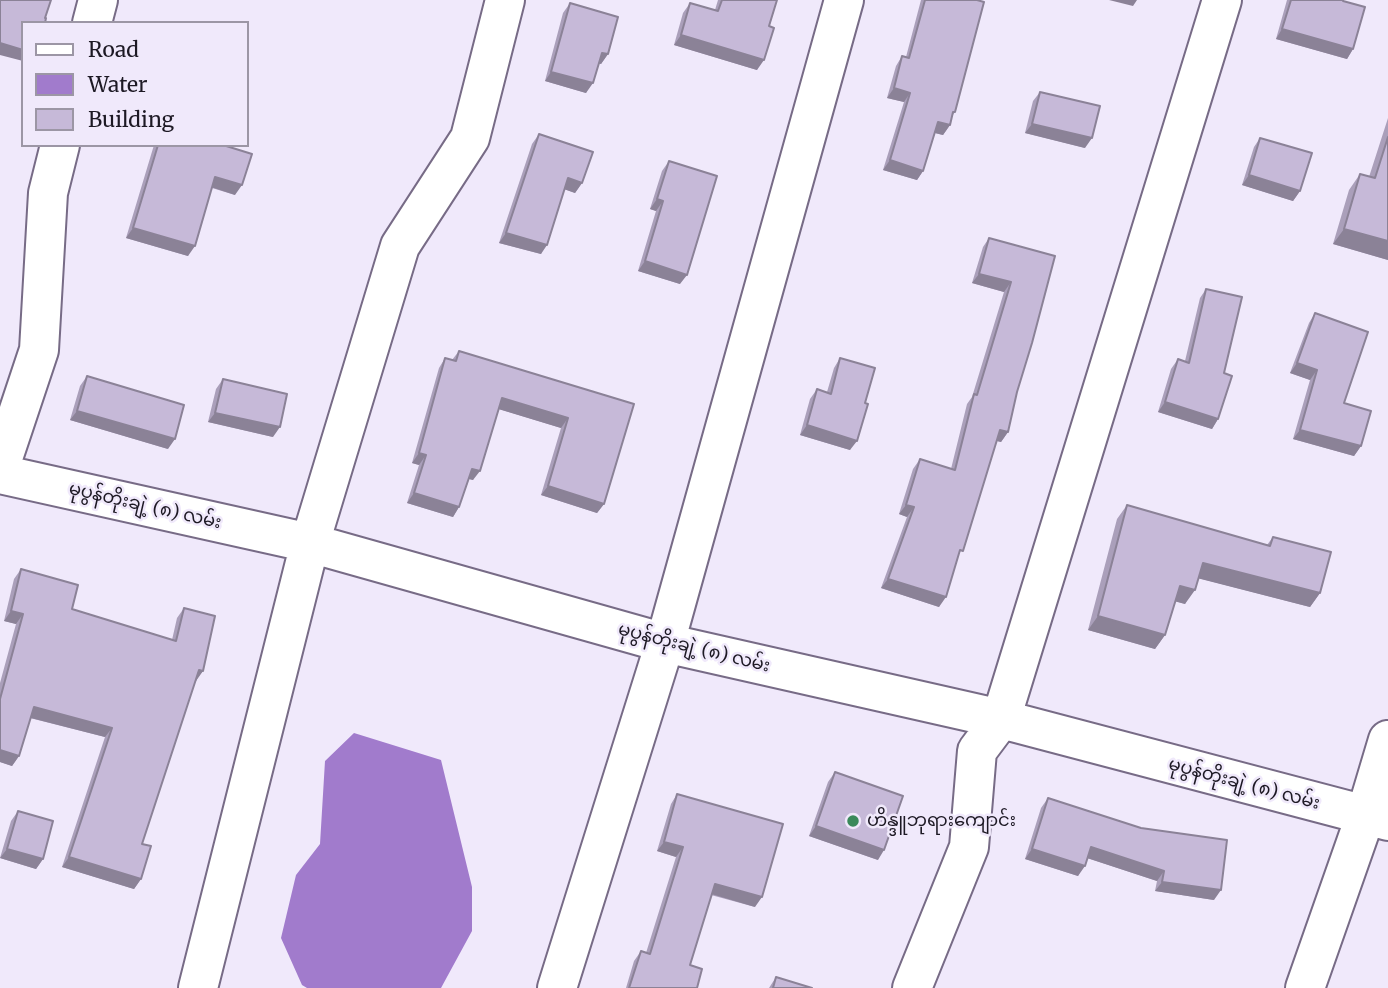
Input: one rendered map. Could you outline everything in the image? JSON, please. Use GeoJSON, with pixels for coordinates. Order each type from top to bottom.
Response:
{"type":"FeatureCollection","features":[{"type":"Feature","properties":{"kind":"street"},"geometry":{"type":"LineString","coordinates":[[93,21],[98,0]]}},
{"type":"Feature","properties":{"kind":"street"},"geometry":{"type":"LineString","coordinates":[[198,988],[310,543],[400,246],[470,138],[505,0]]}},
{"type":"Feature","properties":{"kind":"street"},"geometry":{"type":"LineString","coordinates":[[557,988],[664,643],[844,0]]}},
{"type":"Feature","properties":{"kind":"street"},"geometry":{"type":"LineString","coordinates":[[912,988],[969,847],[977,751],[1002,719],[1222,0]]}},
{"type":"Feature","properties":{"kind":"street"},"geometry":{"type":"LineString","coordinates":[[0,467],[39,350],[48,193],[60,147]]}},
{"type":"Feature","properties":{"kind":"street","name":"မုပွန်တိုးချဲ့ (၈) လမ်း"},"geometry":{"type":"LineString","coordinates":[[0,474],[310,543],[664,643],[1002,719],[1377,819]]}},
{"type":"Feature","properties":{"kind":"street"},"geometry":{"type":"LineString","coordinates":[[1304,988],[1377,819],[1388,740]]}},
{"type":"Feature","properties":{"kind":"water"},"geometry":{"type":"Polygon","coordinates":[[[354,733],[441,760],[472,887],[472,931],[441,988],[307,988],[302,985],[281,938],[296,875],[320,844],[325,761],[354,733]]]}},
{"type":"Feature","properties":{"kind":"building"},"geometry":{"type":"Polygon","coordinates":[[[0,0],[51,0],[45,21],[21,21],[21,49],[0,43],[0,0]]]}},
{"type":"Feature","properties":{"kind":"building"},"geometry":{"type":"Polygon","coordinates":[[[722,0],[777,0],[769,26],[774,28],[764,60],[681,35],[690,3],[718,11],[722,0]]]}},
{"type":"Feature","properties":{"kind":"building"},"geometry":{"type":"Polygon","coordinates":[[[925,0],[984,2],[955,112],[950,125],[938,122],[923,171],[890,160],[910,93],[894,88],[902,56],[909,58],[925,0]]]}},
{"type":"Feature","properties":{"kind":"building"},"geometry":{"type":"Polygon","coordinates":[[[1291,0],[1343,0],[1365,7],[1353,49],[1282,29],[1291,0]]]}},
{"type":"Feature","properties":{"kind":"building"},"geometry":{"type":"Polygon","coordinates":[[[570,3],[618,17],[608,54],[602,53],[593,83],[551,72],[570,3]]]}},
{"type":"Feature","properties":{"kind":"building"},"geometry":{"type":"Polygon","coordinates":[[[1040,92],[1100,106],[1092,138],[1032,124],[1040,92]]]}},
{"type":"Feature","properties":{"kind":"building"},"geometry":{"type":"Polygon","coordinates":[[[539,134],[593,152],[582,183],[568,178],[547,245],[506,233],[539,134]]]}},
{"type":"Feature","properties":{"kind":"building"},"geometry":{"type":"Polygon","coordinates":[[[1388,137],[1388,241],[1344,229],[1360,174],[1375,178],[1388,137]]]}},
{"type":"Feature","properties":{"kind":"building"},"geometry":{"type":"Polygon","coordinates":[[[1260,138],[1312,153],[1300,191],[1249,175],[1260,138]]]}},
{"type":"Feature","properties":{"kind":"building"},"geometry":{"type":"Polygon","coordinates":[[[157,147],[229,147],[252,154],[242,185],[215,177],[195,246],[133,228],[157,147]]]}},
{"type":"Feature","properties":{"kind":"building"},"geometry":{"type":"Polygon","coordinates":[[[669,161],[717,176],[687,275],[645,261],[663,201],[657,199],[669,161]]]}},
{"type":"Feature","properties":{"kind":"building"},"geometry":{"type":"Polygon","coordinates":[[[989,238],[1055,256],[1008,432],[1000,430],[946,597],[888,579],[914,507],[906,505],[920,459],[955,470],[974,394],[977,395],[1011,282],[979,274],[989,238]]]}},
{"type":"Feature","properties":{"kind":"building"},"geometry":{"type":"Polygon","coordinates":[[[1206,289],[1242,297],[1224,373],[1232,376],[1218,419],[1165,402],[1178,359],[1189,363],[1206,289]]]}},
{"type":"Feature","properties":{"kind":"building"},"geometry":{"type":"Polygon","coordinates":[[[1315,313],[1368,332],[1344,403],[1371,411],[1361,446],[1300,430],[1317,370],[1297,363],[1315,313]]]}},
{"type":"Feature","properties":{"kind":"building"},"geometry":{"type":"Polygon","coordinates":[[[459,351],[634,404],[604,504],[548,486],[568,418],[502,398],[480,471],[472,469],[459,507],[414,493],[426,455],[419,453],[445,358],[456,361],[459,351]]]}},
{"type":"Feature","properties":{"kind":"building"},"geometry":{"type":"Polygon","coordinates":[[[840,358],[875,368],[857,441],[807,425],[817,389],[831,394],[840,358]]]}},
{"type":"Feature","properties":{"kind":"building"},"geometry":{"type":"Polygon","coordinates":[[[87,376],[184,405],[175,439],[77,411],[87,376]]]}},
{"type":"Feature","properties":{"kind":"building"},"geometry":{"type":"Polygon","coordinates":[[[223,379],[287,394],[280,427],[215,413],[223,379]]]}},
{"type":"Feature","properties":{"kind":"building"},"geometry":{"type":"Polygon","coordinates":[[[1127,505],[1270,546],[1273,537],[1331,552],[1320,593],[1203,563],[1195,590],[1180,586],[1165,635],[1098,616],[1127,505]]]}},
{"type":"Feature","properties":{"kind":"building"},"geometry":{"type":"Polygon","coordinates":[[[21,569],[78,585],[72,609],[176,641],[184,608],[215,616],[203,671],[199,670],[142,844],[151,846],[141,879],[69,857],[112,728],[34,707],[19,756],[0,750],[0,699],[23,614],[11,611],[21,569]]]}},
{"type":"Feature","properties":{"kind":"building","name":"ဟိန္ဒူဘုရားကျောင်း"},"geometry":{"type":"Polygon","coordinates":[[[835,772],[903,796],[884,850],[816,826],[835,772]]]}},
{"type":"Feature","properties":{"kind":"building"},"geometry":{"type":"Polygon","coordinates":[[[677,794],[783,824],[762,897],[715,884],[690,965],[702,969],[697,988],[629,988],[641,951],[650,954],[683,847],[664,842],[677,794]]]}},
{"type":"Feature","properties":{"kind":"building"},"geometry":{"type":"Polygon","coordinates":[[[1048,798],[1141,828],[1227,840],[1221,890],[1162,882],[1164,871],[1091,847],[1085,866],[1032,849],[1048,798]]]}},
{"type":"Feature","properties":{"kind":"building"},"geometry":{"type":"Polygon","coordinates":[[[18,811],[53,821],[43,859],[7,849],[18,811]]]}},
{"type":"Feature","properties":{"kind":"building"},"geometry":{"type":"Polygon","coordinates":[[[776,977],[812,988],[773,988],[776,977]]]}},
{"type":"Feature","properties":{"kind":"place","name":"ဟိန္ဒူဘုရားကျောင်း"},"geometry":{"type":"Point","coordinates":[853,821]}}]}
